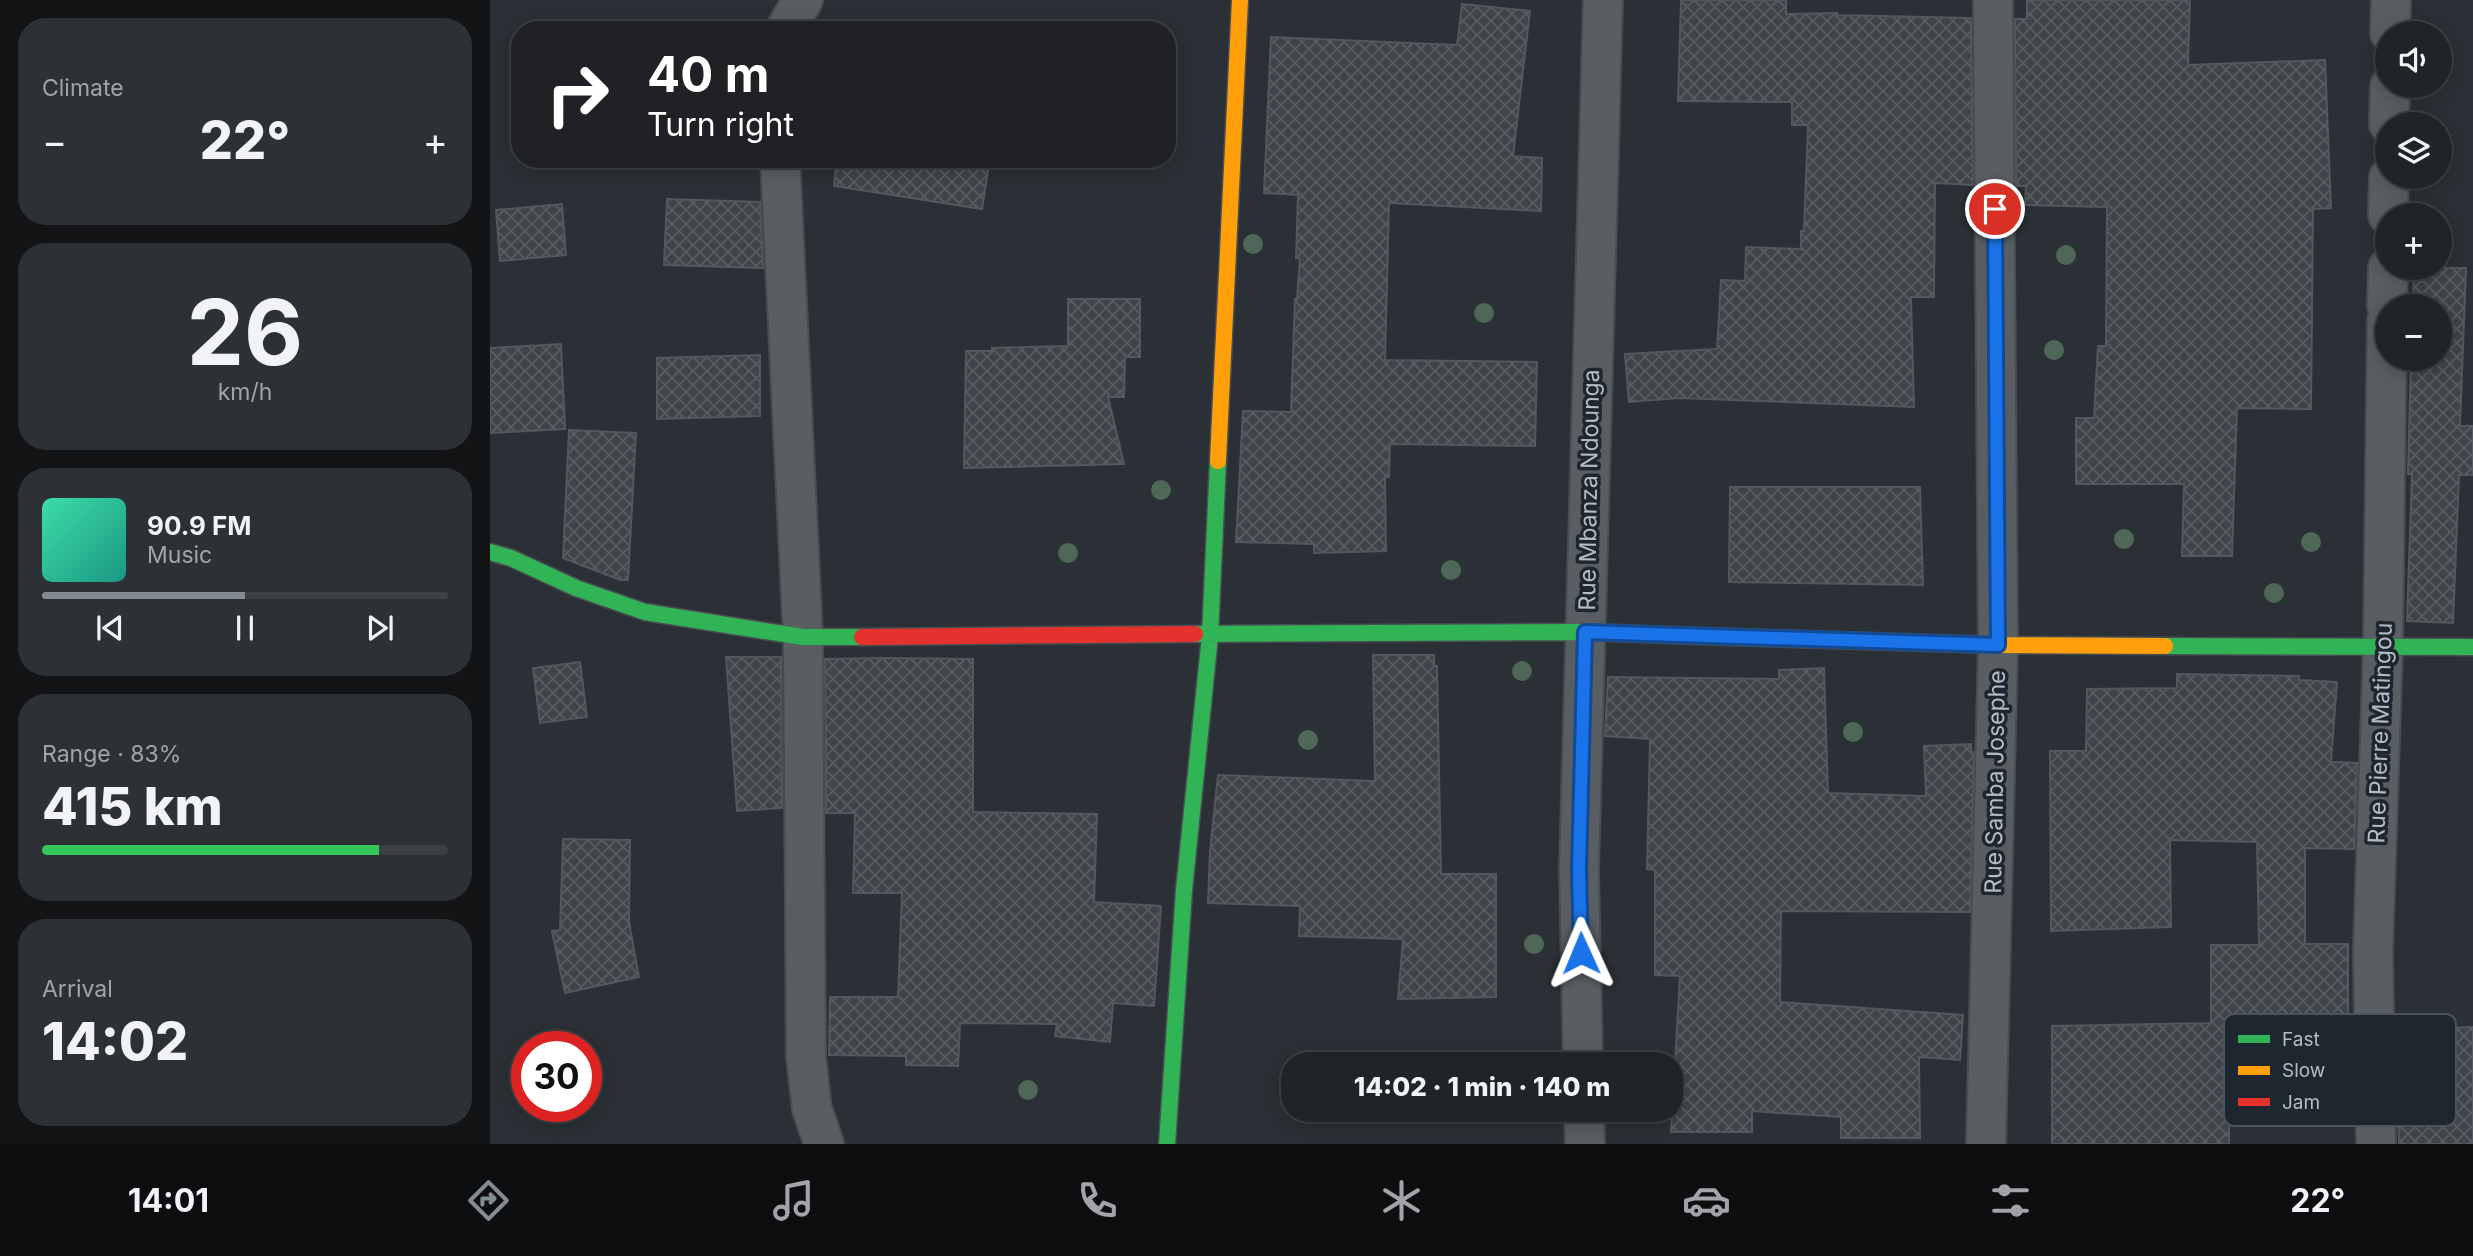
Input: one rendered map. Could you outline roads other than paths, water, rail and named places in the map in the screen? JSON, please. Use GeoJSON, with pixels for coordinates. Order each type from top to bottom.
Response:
{"type":"FeatureCollection","features":[{"type":"Feature","properties":{"kind":"street"},"geometry":{"type":"LineString","coordinates":[[790,21],[803,0]]}},
{"type":"Feature","properties":{"kind":"street"},"geometry":{"type":"LineString","coordinates":[[1167,1144],[1184,890],[1210,636],[1240,0]]}},
{"type":"Feature","properties":{"kind":"street","name":"Rue Mbanza Ndounga"},"geometry":{"type":"LineString","coordinates":[[1583,1052],[1579,869],[1603,0]]}},
{"type":"Feature","properties":{"kind":"street","name":"Rue Samba Josephe"},"geometry":{"type":"LineString","coordinates":[[1986,1144],[1998,645],[1993,0]]}},
{"type":"Feature","properties":{"kind":"street"},"geometry":{"type":"LineString","coordinates":[[2390,21],[2391,0]]}},
{"type":"Feature","properties":{"kind":"street"},"geometry":{"type":"LineString","coordinates":[[780,168],[803,638],[806,1057],[812,1109],[824,1144]]}},
{"type":"Feature","properties":{"kind":"street","name":"Rue Pierre Matingou"},"geometry":{"type":"LineString","coordinates":[[2374,1014],[2373,949],[2383,647],[2386,371]]}},
{"type":"Feature","properties":{"kind":"street"},"geometry":{"type":"LineString","coordinates":[[490,552],[511,558],[576,588],[645,612],[803,638],[1585,632],[1998,645],[2473,647]]}},
{"type":"Feature","properties":{"kind":"street"},"geometry":{"type":"LineString","coordinates":[[1584,1122],[1585,1144]]}},
{"type":"Feature","properties":{"kind":"street","name":"Rue Pierre Matingou"},"geometry":{"type":"LineString","coordinates":[[2376,1126],[2376,1144]]}}]}
